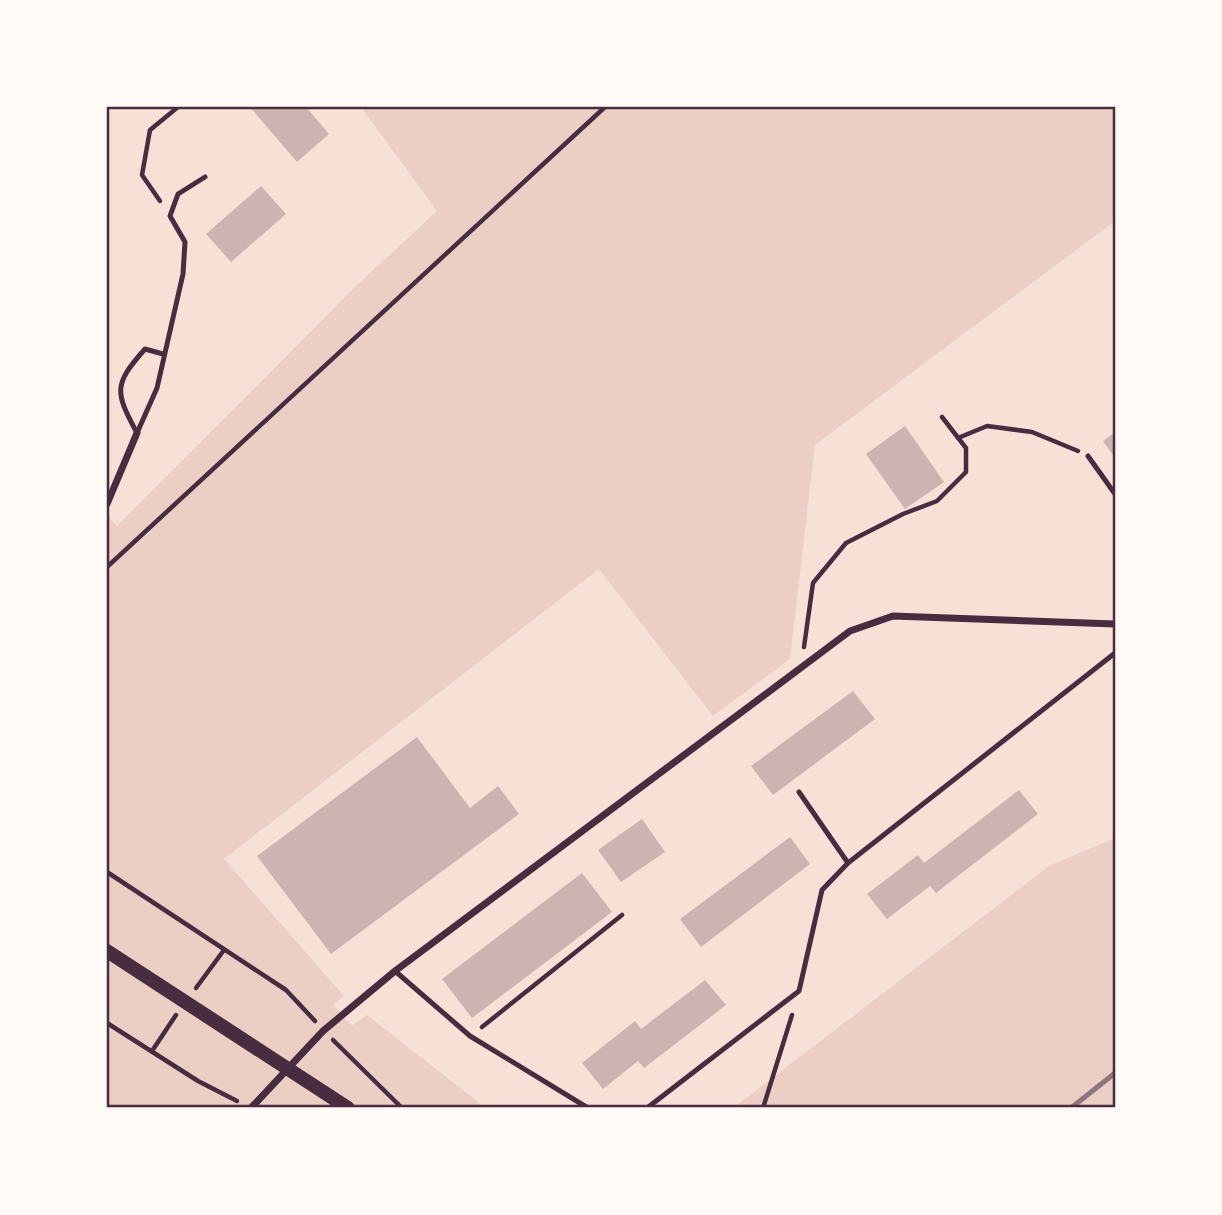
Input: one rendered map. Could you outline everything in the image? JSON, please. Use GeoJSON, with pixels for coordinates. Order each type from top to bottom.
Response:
{"type":"FeatureCollection","features":[{"type":"Feature","properties":{"kind":"main road"},"geometry":{"type":"LineString","coordinates":[[107,951],[348,1108]]}},
{"type":"Feature","properties":{"kind":"street"},"geometry":{"type":"LineString","coordinates":[[107,504],[137,433]]}},
{"type":"Feature","properties":{"kind":"street"},"geometry":{"type":"LineString","coordinates":[[251,1108],[323,1031],[395,971],[800,665],[849,631],[893,616],[1115,624]]}},
{"type":"Feature","properties":{"kind":"lane"},"geometry":{"type":"LineString","coordinates":[[137,433],[157,388],[183,274],[185,242],[170,216],[178,194],[205,177]]}},
{"type":"Feature","properties":{"kind":"lane"},"geometry":{"type":"LineString","coordinates":[[137,433],[120,401],[123,373],[145,349],[163,354]]}},
{"type":"Feature","properties":{"kind":"lane"},"geometry":{"type":"LineString","coordinates":[[1088,456],[1115,494]]}},
{"type":"Feature","properties":{"kind":"lane"},"geometry":{"type":"LineString","coordinates":[[648,1108],[799,991],[822,890],[848,863],[1115,653]]}},
{"type":"Feature","properties":{"kind":"lane"},"geometry":{"type":"LineString","coordinates":[[799,792],[848,863]]}},
{"type":"Feature","properties":{"kind":"lane"},"geometry":{"type":"LineString","coordinates":[[395,971],[470,1036],[588,1108]]}},
{"type":"Feature","properties":{"kind":"path"},"geometry":{"type":"LineString","coordinates":[[170,216],[142,175],[150,130],[178,107]]}},
{"type":"Feature","properties":{"kind":"path"},"geometry":{"type":"LineString","coordinates":[[107,568],[605,107]]}},
{"type":"Feature","properties":{"kind":"path"},"geometry":{"type":"LineString","coordinates":[[800,665],[813,583],[846,543],[937,501],[966,472],[966,448],[942,418]]}},
{"type":"Feature","properties":{"kind":"path"},"geometry":{"type":"LineString","coordinates":[[958,438],[987,426],[1032,432],[1088,456]]}},
{"type":"Feature","properties":{"kind":"path"},"geometry":{"type":"LineString","coordinates":[[107,872],[285,990],[402,1108]]}},
{"type":"Feature","properties":{"kind":"path"},"geometry":{"type":"LineString","coordinates":[[470,1036],[622,915]]}},
{"type":"Feature","properties":{"kind":"path"},"geometry":{"type":"LineString","coordinates":[[763,1108],[799,991]]}},
{"type":"Feature","properties":{"kind":"path"},"geometry":{"type":"LineString","coordinates":[[107,1023],[198,1081],[240,1103]]}},
{"type":"Feature","properties":{"kind":"shaded area"},"geometry":{"type":"Polygon","coordinates":[[[361,107],[1115,107],[1115,221],[815,445],[790,659],[713,716],[599,569],[224,859],[344,996],[333,1005],[352,1026],[367,1015],[486,1108],[107,1108],[107,515],[117,526],[356,286],[437,211],[361,107]]]}},
{"type":"Feature","properties":{"kind":"shaded area"},"geometry":{"type":"Polygon","coordinates":[[[1115,838],[1115,1108],[733,1108],[1049,866],[1115,838]]]}},
{"type":"Feature","properties":{"kind":"building"},"geometry":{"type":"Polygon","coordinates":[[[250,107],[306,107],[329,134],[297,162],[250,107]]]}},
{"type":"Feature","properties":{"kind":"building"},"geometry":{"type":"Polygon","coordinates":[[[261,186],[286,214],[231,262],[206,234],[261,186]]]}},
{"type":"Feature","properties":{"kind":"building"},"geometry":{"type":"Polygon","coordinates":[[[905,426],[944,482],[905,509],[866,454],[905,426]]]}},
{"type":"Feature","properties":{"kind":"building"},"geometry":{"type":"Polygon","coordinates":[[[1115,432],[1115,458],[1103,441],[1115,432]]]}},
{"type":"Feature","properties":{"kind":"building"},"geometry":{"type":"Polygon","coordinates":[[[853,691],[875,719],[773,795],[751,766],[853,691]]]}},
{"type":"Feature","properties":{"kind":"building"},"geometry":{"type":"Polygon","coordinates":[[[417,737],[470,808],[498,786],[519,814],[331,954],[257,856],[417,737]]]}},
{"type":"Feature","properties":{"kind":"building"},"geometry":{"type":"Polygon","coordinates":[[[1019,790],[1038,814],[936,893],[930,886],[887,919],[867,894],[918,855],[924,863],[1019,790]]]}},
{"type":"Feature","properties":{"kind":"building"},"geometry":{"type":"Polygon","coordinates":[[[642,819],[665,852],[621,882],[598,850],[642,819]]]}},
{"type":"Feature","properties":{"kind":"building"},"geometry":{"type":"Polygon","coordinates":[[[790,837],[810,864],[701,947],[680,919],[790,837]]]}},
{"type":"Feature","properties":{"kind":"building"},"geometry":{"type":"Polygon","coordinates":[[[582,873],[612,912],[472,1018],[442,979],[582,873]]]}},
{"type":"Feature","properties":{"kind":"building"},"geometry":{"type":"Polygon","coordinates":[[[705,980],[726,1005],[644,1068],[638,1061],[603,1089],[582,1063],[635,1021],[641,1029],[705,980]]]}},
{"type":"Feature","properties":{"kind":"railway"},"geometry":{"type":"LineString","coordinates":[[1071,1108],[1115,1073]]}}]}
